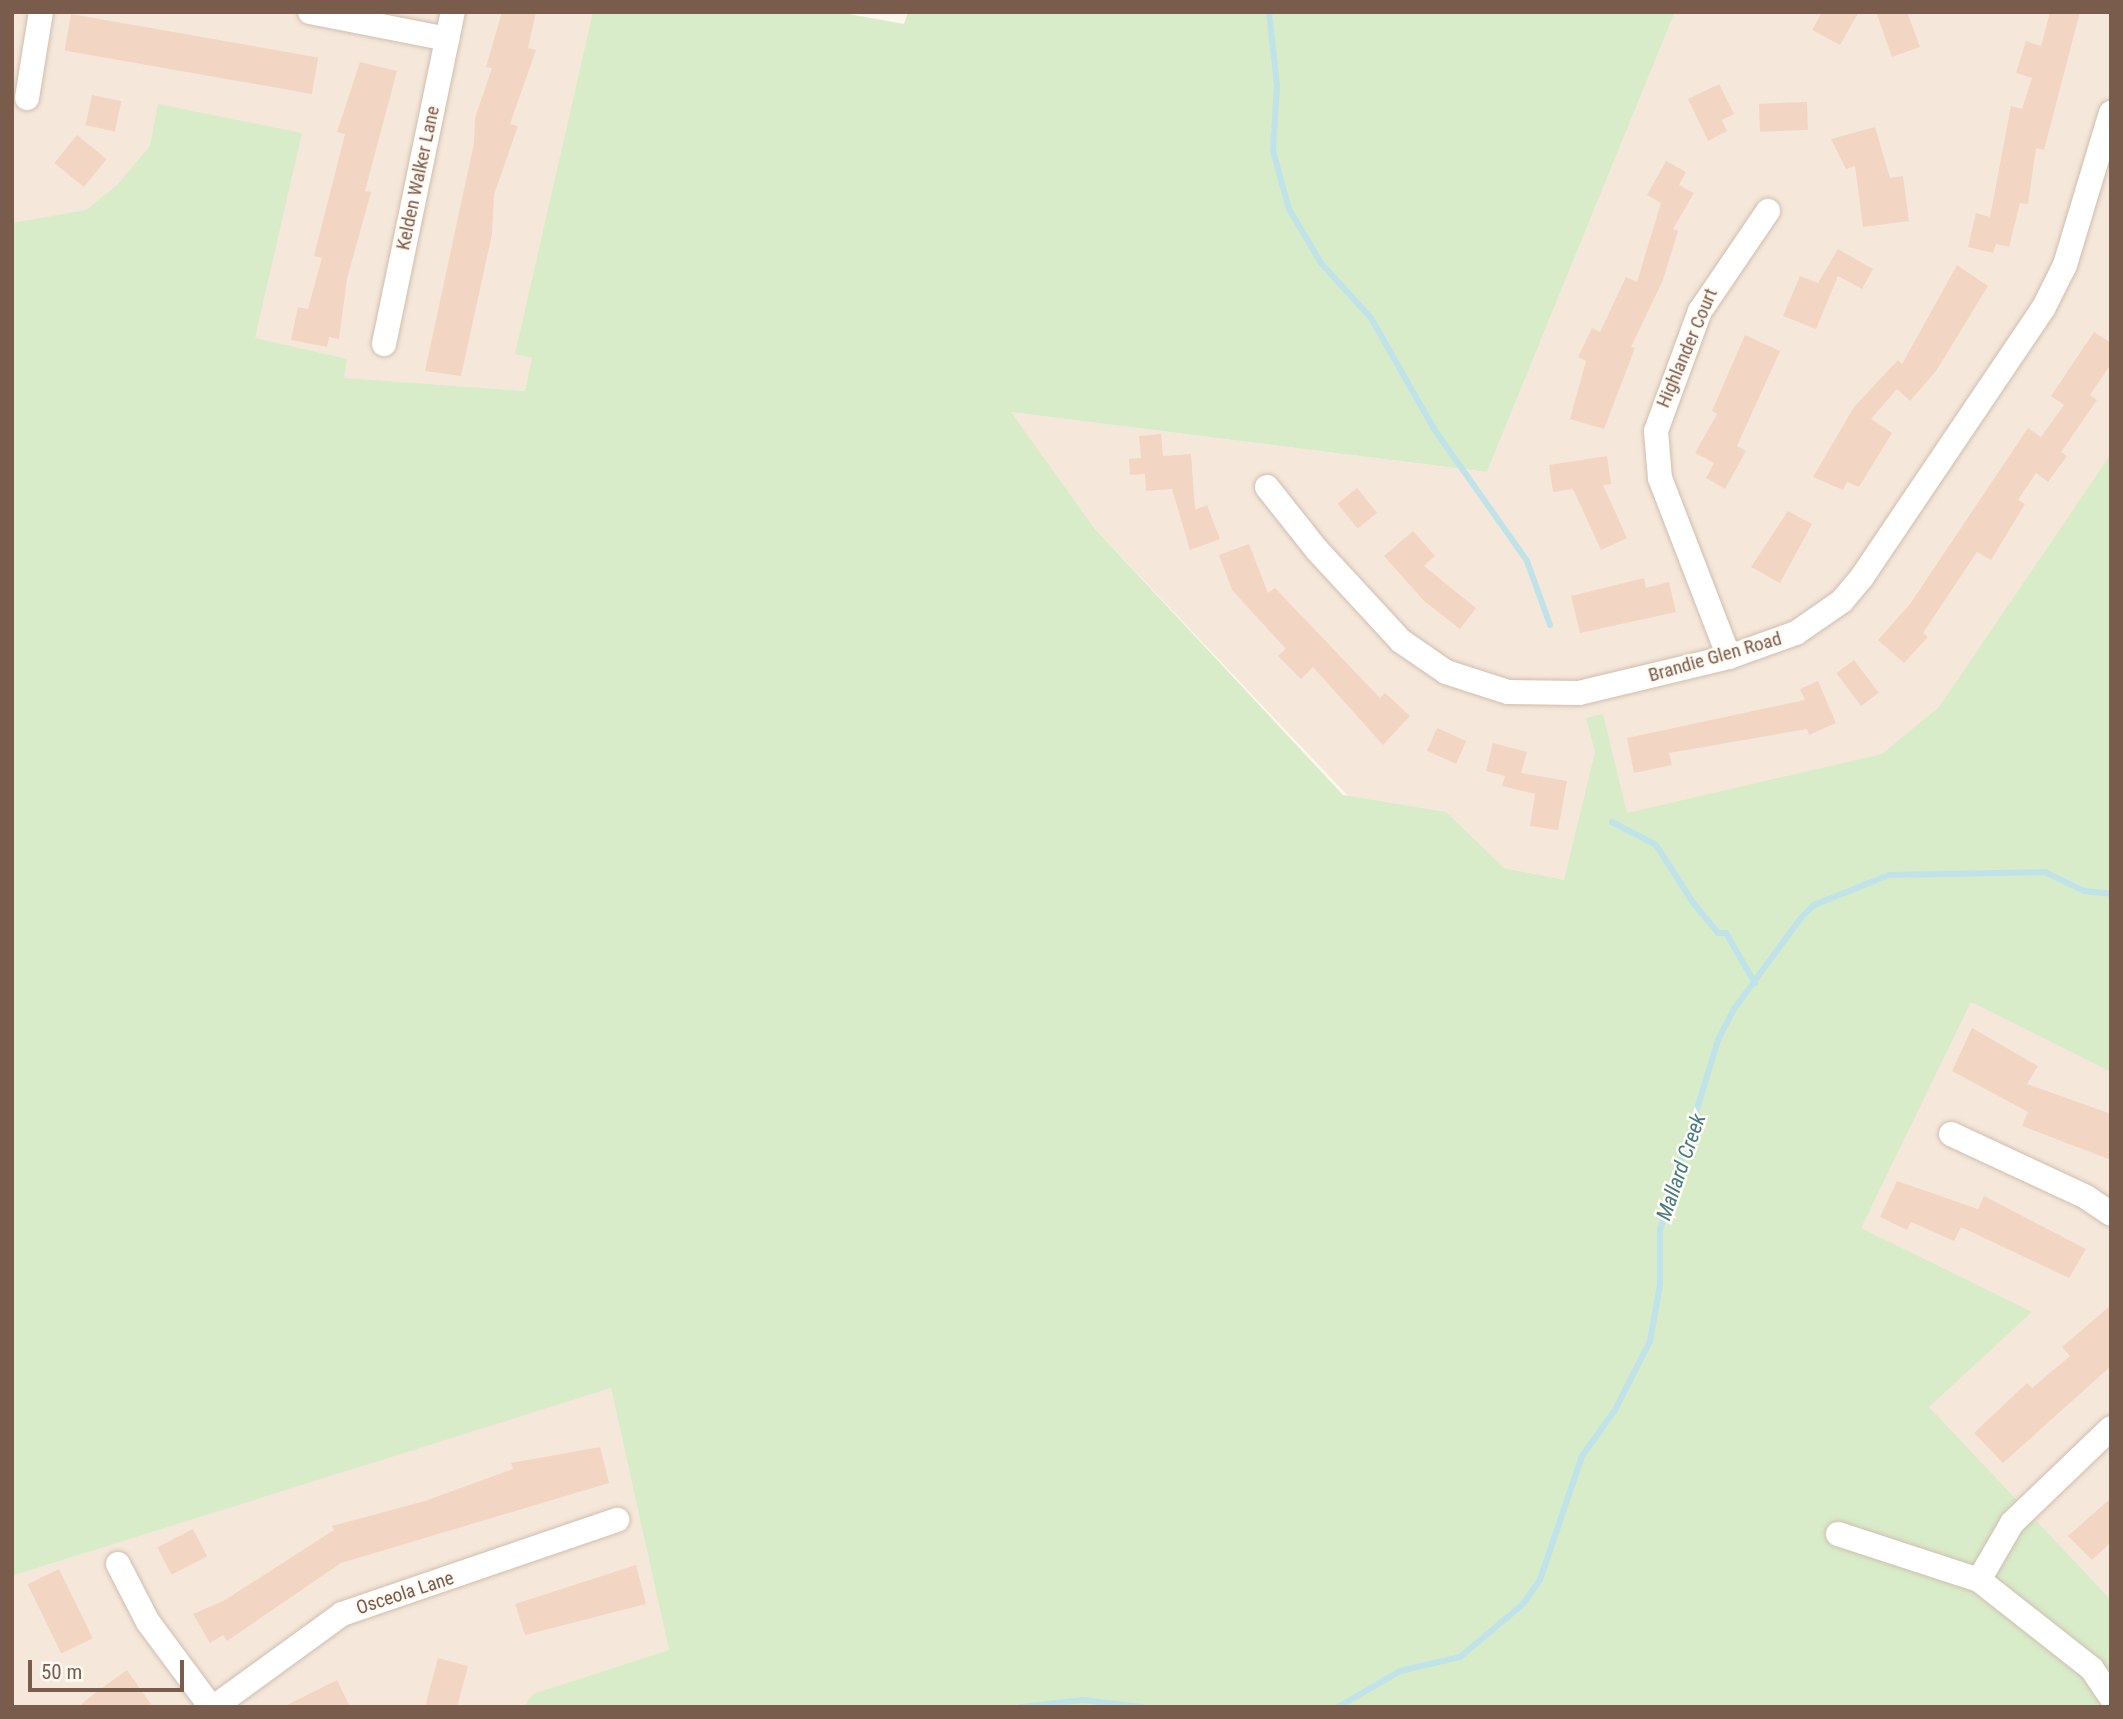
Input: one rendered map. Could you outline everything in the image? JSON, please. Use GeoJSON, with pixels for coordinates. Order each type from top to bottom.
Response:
{"type":"FeatureCollection","features":[{"type":"Feature","properties":{"kind":"street"},"geometry":{"type":"LineString","coordinates":[[27,98],[41,12]]}},
{"type":"Feature","properties":{"kind":"street"},"geometry":{"type":"LineString","coordinates":[[310,12],[447,39]]}},
{"type":"Feature","properties":{"kind":"street","name":"Kelden Walker Lane"},"geometry":{"type":"LineString","coordinates":[[384,344],[453,12]]}},
{"type":"Feature","properties":{"kind":"street","name":"Brandie Glen Road"},"geometry":{"type":"LineString","coordinates":[[1267,487],[1317,550],[1401,641],[1446,672],[1508,692],[1579,693],[1729,657],[1821,618],[1862,577],[2055,288],[2111,113]]}},
{"type":"Feature","properties":{"kind":"street","name":"Highlander Court"},"geometry":{"type":"LineString","coordinates":[[1729,657],[1660,478],[1656,431],[1700,311],[1768,211]]}},
{"type":"Feature","properties":{"kind":"street"},"geometry":{"type":"LineString","coordinates":[[1951,1134],[2086,1197],[2111,1214]]}},
{"type":"Feature","properties":{"kind":"street"},"geometry":{"type":"LineString","coordinates":[[1979,1580],[2012,1523],[2111,1428]]}},
{"type":"Feature","properties":{"kind":"street","name":"Osceola Lane"},"geometry":{"type":"LineString","coordinates":[[212,1707],[342,1614],[617,1520]]}},
{"type":"Feature","properties":{"kind":"street"},"geometry":{"type":"LineString","coordinates":[[1838,1534],[1979,1580],[2092,1669],[2111,1697]]}},
{"type":"Feature","properties":{"kind":"street"},"geometry":{"type":"LineString","coordinates":[[118,1564],[148,1622],[212,1707]]}},
{"type":"Feature","properties":{"kind":"shaded area"},"geometry":{"type":"Polygon","coordinates":[[[12,12],[612,12],[525,391],[12,363],[12,12]]]}},
{"type":"Feature","properties":{"kind":"shaded area"},"geometry":{"type":"Polygon","coordinates":[[[1675,12],[2111,12],[2111,1601],[1095,529],[1010,412],[1487,472],[1675,12]]]}},
{"type":"Feature","properties":{"kind":"shaded area"},"geometry":{"type":"Polygon","coordinates":[[[611,1387],[682,1707],[12,1707],[12,1576],[611,1387]]]}},
{"type":"Feature","properties":{"kind":"green space"},"geometry":{"type":"Polygon","coordinates":[[[593,12],[838,12],[904,24],[908,12],[1675,12],[1487,472],[1011,412],[1095,529],[1343,795],[1446,812],[1504,868],[1564,880],[1595,752],[1586,718],[1603,714],[1627,813],[1882,754],[1939,707],[2111,454],[2111,1072],[1971,1002],[1861,1228],[2032,1312],[1929,1407],[2111,1600],[2111,1707],[523,1707],[533,1694],[669,1650],[611,1388],[12,1576],[12,223],[86,210],[117,185],[150,146],[158,104],[302,133],[255,338],[347,359],[344,378],[525,391],[532,358],[515,354],[593,12]]]}},
{"type":"Feature","properties":{"kind":"building"},"geometry":{"type":"Polygon","coordinates":[[[502,12],[536,12],[528,48],[536,50],[510,124],[518,126],[494,195],[492,234],[461,376],[425,371],[474,143],[475,118],[492,68],[486,67],[502,12]]]}},
{"type":"Feature","properties":{"kind":"building"},"geometry":{"type":"Polygon","coordinates":[[[1822,12],[1859,12],[1840,45],[1812,30],[1822,12]]]}},
{"type":"Feature","properties":{"kind":"building"},"geometry":{"type":"Polygon","coordinates":[[[1876,12],[1907,12],[1920,47],[1892,57],[1876,12]]]}},
{"type":"Feature","properties":{"kind":"building"},"geometry":{"type":"Polygon","coordinates":[[[2050,12],[2080,12],[2044,150],[2036,148],[2028,204],[2020,203],[2009,247],[1996,244],[1993,253],[1968,247],[1976,213],[1990,217],[2011,106],[2022,109],[2032,78],[2016,73],[2026,41],[2041,46],[2050,12]]]}},
{"type":"Feature","properties":{"kind":"building"},"geometry":{"type":"Polygon","coordinates":[[[71,14],[318,58],[312,94],[65,50],[71,14]]]}},
{"type":"Feature","properties":{"kind":"building"},"geometry":{"type":"Polygon","coordinates":[[[360,62],[397,71],[365,191],[371,192],[347,279],[339,339],[329,337],[327,347],[291,340],[298,307],[308,309],[322,258],[314,256],[345,134],[337,132],[360,62]]]}},
{"type":"Feature","properties":{"kind":"building"},"geometry":{"type":"Polygon","coordinates":[[[1719,84],[1734,114],[1722,120],[1727,131],[1708,141],[1688,99],[1719,84]]]}},
{"type":"Feature","properties":{"kind":"building"},"geometry":{"type":"Polygon","coordinates":[[[92,95],[121,101],[115,132],[86,125],[92,95]]]}},
{"type":"Feature","properties":{"kind":"building"},"geometry":{"type":"Polygon","coordinates":[[[1807,102],[1808,130],[1760,132],[1759,104],[1807,102]]]}},
{"type":"Feature","properties":{"kind":"building"},"geometry":{"type":"Polygon","coordinates":[[[1875,127],[1890,178],[1903,176],[1909,221],[1863,227],[1855,166],[1846,169],[1831,139],[1875,127]]]}},
{"type":"Feature","properties":{"kind":"building"},"geometry":{"type":"Polygon","coordinates":[[[77,135],[107,159],[84,187],[54,163],[77,135]]]}},
{"type":"Feature","properties":{"kind":"building"},"geometry":{"type":"Polygon","coordinates":[[[1666,161],[1686,172],[1679,185],[1694,193],[1673,229],[1678,231],[1663,280],[1631,347],[1635,348],[1604,429],[1570,419],[1586,361],[1578,357],[1592,328],[1600,332],[1626,277],[1637,282],[1661,203],[1647,195],[1666,161]]]}},
{"type":"Feature","properties":{"kind":"building"},"geometry":{"type":"Polygon","coordinates":[[[1838,249],[1873,269],[1862,289],[1838,276],[1816,329],[1783,316],[1800,276],[1818,283],[1838,249]]]}},
{"type":"Feature","properties":{"kind":"building"},"geometry":{"type":"Polygon","coordinates":[[[1957,265],[1988,286],[1936,371],[1910,401],[1897,389],[1871,419],[1892,433],[1859,487],[1847,482],[1843,490],[1813,477],[1854,407],[1898,360],[1902,364],[1957,265]]]}},
{"type":"Feature","properties":{"kind":"building"},"geometry":{"type":"Polygon","coordinates":[[[2094,332],[2111,343],[2111,364],[2090,395],[2097,400],[2061,452],[2067,456],[2048,482],[2036,473],[2018,500],[2025,504],[1991,560],[1977,552],[1923,633],[1928,637],[1904,663],[1878,640],[1910,604],[2028,428],[2041,437],[2064,405],[2051,396],[2094,332]]]}},
{"type":"Feature","properties":{"kind":"building"},"geometry":{"type":"Polygon","coordinates":[[[1745,335],[1780,351],[1737,446],[1746,451],[1725,489],[1706,478],[1714,463],[1695,453],[1717,414],[1712,411],[1745,335]]]}},
{"type":"Feature","properties":{"kind":"building"},"geometry":{"type":"Polygon","coordinates":[[[1161,434],[1163,456],[1191,454],[1195,510],[1207,505],[1220,539],[1190,550],[1172,489],[1146,491],[1145,474],[1130,475],[1129,459],[1141,458],[1139,436],[1161,434]]]}},
{"type":"Feature","properties":{"kind":"building"},"geometry":{"type":"Polygon","coordinates":[[[1607,456],[1611,484],[1603,485],[1627,538],[1601,550],[1573,489],[1553,492],[1549,465],[1607,456]]]}},
{"type":"Feature","properties":{"kind":"building"},"geometry":{"type":"Polygon","coordinates":[[[1357,488],[1377,513],[1358,529],[1338,504],[1357,488]]]}},
{"type":"Feature","properties":{"kind":"building"},"geometry":{"type":"Polygon","coordinates":[[[1788,511],[1812,524],[1780,583],[1751,567],[1788,511]]]}},
{"type":"Feature","properties":{"kind":"building"},"geometry":{"type":"Polygon","coordinates":[[[1413,531],[1435,556],[1424,566],[1476,608],[1460,629],[1424,601],[1384,556],[1413,531]]]}},
{"type":"Feature","properties":{"kind":"building"},"geometry":{"type":"Polygon","coordinates":[[[1249,544],[1268,593],[1275,588],[1380,698],[1385,693],[1410,716],[1383,745],[1313,667],[1301,679],[1278,656],[1286,649],[1232,590],[1219,555],[1249,544]]]}},
{"type":"Feature","properties":{"kind":"building"},"geometry":{"type":"Polygon","coordinates":[[[1644,578],[1646,588],[1669,582],[1676,612],[1580,633],[1571,596],[1644,578]]]}},
{"type":"Feature","properties":{"kind":"building"},"geometry":{"type":"Polygon","coordinates":[[[1854,660],[1879,693],[1861,706],[1836,673],[1854,660]]]}},
{"type":"Feature","properties":{"kind":"building"},"geometry":{"type":"Polygon","coordinates":[[[1818,681],[1836,723],[1809,735],[1807,729],[1669,753],[1672,765],[1634,773],[1627,738],[1805,700],[1800,689],[1818,681]]]}},
{"type":"Feature","properties":{"kind":"building"},"geometry":{"type":"Polygon","coordinates":[[[1437,728],[1466,741],[1456,764],[1427,751],[1437,728]]]}},
{"type":"Feature","properties":{"kind":"building"},"geometry":{"type":"Polygon","coordinates":[[[1493,743],[1527,752],[1521,773],[1567,781],[1558,830],[1530,826],[1535,794],[1502,786],[1505,776],[1486,771],[1493,743]]]}},
{"type":"Feature","properties":{"kind":"building"},"geometry":{"type":"Polygon","coordinates":[[[1972,1028],[2038,1066],[2027,1084],[2111,1114],[2111,1160],[2022,1126],[2028,1112],[1952,1071],[1972,1028]]]}},
{"type":"Feature","properties":{"kind":"building"},"geometry":{"type":"Polygon","coordinates":[[[1897,1181],[1978,1209],[1984,1196],[2086,1249],[2069,1278],[1961,1227],[1954,1241],[1911,1222],[1907,1230],[1880,1217],[1897,1181]]]}},
{"type":"Feature","properties":{"kind":"building"},"geometry":{"type":"Polygon","coordinates":[[[2111,1305],[2111,1366],[2003,1463],[1974,1433],[2027,1383],[2032,1388],[2070,1356],[2062,1347],[2111,1305]]]}},
{"type":"Feature","properties":{"kind":"building"},"geometry":{"type":"Polygon","coordinates":[[[600,1447],[609,1483],[341,1563],[227,1641],[223,1635],[210,1643],[193,1614],[225,1600],[334,1530],[332,1526],[425,1501],[513,1469],[511,1463],[600,1447]]]}},
{"type":"Feature","properties":{"kind":"building"},"geometry":{"type":"Polygon","coordinates":[[[2111,1498],[2111,1542],[2092,1560],[2068,1536],[2111,1498]]]}},
{"type":"Feature","properties":{"kind":"building"},"geometry":{"type":"Polygon","coordinates":[[[193,1529],[207,1557],[171,1575],[157,1547],[193,1529]]]}},
{"type":"Feature","properties":{"kind":"building"},"geometry":{"type":"Polygon","coordinates":[[[636,1565],[646,1604],[525,1635],[515,1604],[636,1565]]]}},
{"type":"Feature","properties":{"kind":"building"},"geometry":{"type":"Polygon","coordinates":[[[59,1569],[93,1638],[61,1654],[28,1584],[59,1569]]]}},
{"type":"Feature","properties":{"kind":"building"},"geometry":{"type":"Polygon","coordinates":[[[438,1658],[468,1666],[457,1707],[425,1707],[438,1658]]]}},
{"type":"Feature","properties":{"kind":"building"},"geometry":{"type":"Polygon","coordinates":[[[127,1670],[153,1707],[78,1707],[95,1693],[127,1670]]]}},
{"type":"Feature","properties":{"kind":"building"},"geometry":{"type":"Polygon","coordinates":[[[337,1680],[350,1707],[283,1707],[337,1680]]]}},
{"type":"Feature","properties":{"kind":"waterway"},"geometry":{"type":"LineString","coordinates":[[1269,12],[1277,86],[1273,151],[1289,209],[1321,263],[1371,318],[1434,429],[1527,561],[1550,625]]}},
{"type":"Feature","properties":{"kind":"waterway"},"geometry":{"type":"LineString","coordinates":[[1612,822],[1656,845],[1694,904],[1718,933],[1726,933],[1755,983]]}},
{"type":"Feature","properties":{"kind":"waterway","name":"Mallard Creek"},"geometry":{"type":"LineString","coordinates":[[1338,1707],[1400,1671],[1460,1657],[1523,1604],[1540,1580],[1582,1456],[1615,1410],[1650,1341],[1660,1285],[1660,1230],[1718,1040],[1734,1009],[1800,919],[1814,905],[1889,875],[2045,872],[2084,891],[2111,894]]}},
{"type":"Feature","properties":{"kind":"waterway","name":"Mallard Creek"},"geometry":{"type":"LineString","coordinates":[[1021,1707],[1083,1700],[1142,1707]]}}]}
